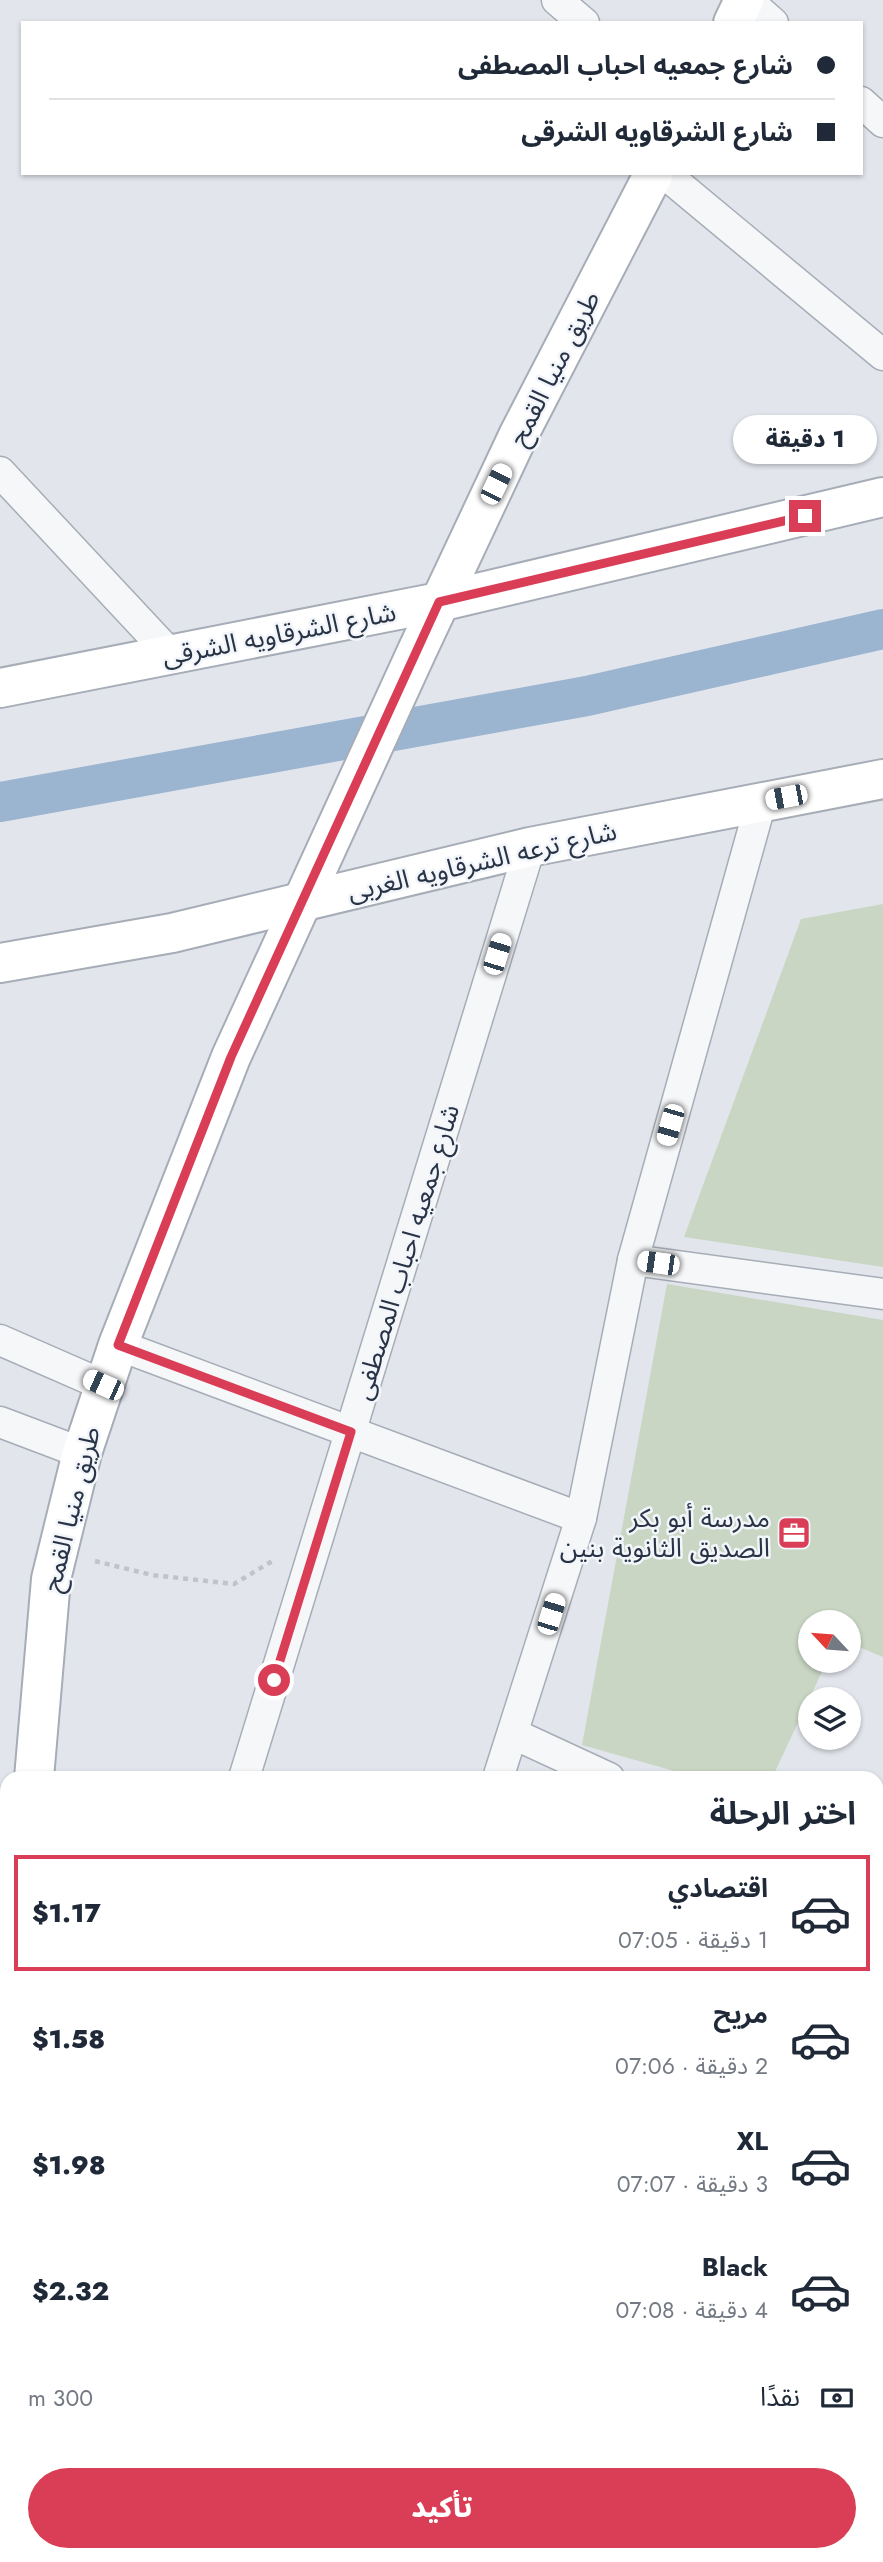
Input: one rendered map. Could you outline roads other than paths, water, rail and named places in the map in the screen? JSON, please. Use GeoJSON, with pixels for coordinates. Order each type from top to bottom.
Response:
{"type":"FeatureCollection","features":[{"type":"Feature","properties":{"kind":"street"},"geometry":{"type":"LineString","coordinates":[[557,0],[582,21]]}},
{"type":"Feature","properties":{"kind":"street"},"geometry":{"type":"LineString","coordinates":[[734,21],[746,0],[771,21]]}},
{"type":"Feature","properties":{"kind":"street"},"geometry":{"type":"LineString","coordinates":[[863,104],[883,122]]}},
{"type":"Feature","properties":{"kind":"street","name":"طريق منيا القمح"},"geometry":{"type":"LineString","coordinates":[[35,1771],[51,1579],[82,1453],[118,1345],[231,1057],[416,651],[518,436],[653,175]]}},
{"type":"Feature","properties":{"kind":"street"},"geometry":{"type":"LineString","coordinates":[[666,175],[883,355]]}},
{"type":"Feature","properties":{"kind":"street"},"geometry":{"type":"LineString","coordinates":[[0,471],[171,655]]}},
{"type":"Feature","properties":{"kind":"street","name":"شارع الشرقاويه الشرقى"},"geometry":{"type":"LineString","coordinates":[[0,688],[439,602],[883,497]]}},
{"type":"Feature","properties":{"kind":"street","name":"شارع ترعه الشرقاويه الغربى"},"geometry":{"type":"LineString","coordinates":[[0,963],[172,933],[530,847],[883,779]]}},
{"type":"Feature","properties":{"kind":"street"},"geometry":{"type":"LineString","coordinates":[[501,1771],[581,1518],[633,1260],[761,802]]}},
{"type":"Feature","properties":{"kind":"street","name":"شارع جمعيه احباب المصطفى"},"geometry":{"type":"LineString","coordinates":[[246,1771],[530,847]]}},
{"type":"Feature","properties":{"kind":"street"},"geometry":{"type":"LineString","coordinates":[[633,1260],[883,1294]]}},
{"type":"Feature","properties":{"kind":"street"},"geometry":{"type":"LineString","coordinates":[[0,1340],[103,1385]]}},
{"type":"Feature","properties":{"kind":"street"},"geometry":{"type":"LineString","coordinates":[[118,1345],[581,1518]]}},
{"type":"Feature","properties":{"kind":"street"},"geometry":{"type":"LineString","coordinates":[[0,1422],[82,1453]]}},
{"type":"Feature","properties":{"kind":"street"},"geometry":{"type":"LineString","coordinates":[[514,1734],[594,1771]]}},
{"type":"Feature","properties":{"kind":"waterway"},"geometry":{"type":"LineString","coordinates":[[0,802],[587,696],[883,629]]}},
{"type":"Feature","properties":{"kind":"place","name":"مدرسة أبو بكر الصديق الثانوية بنين"},"geometry":{"type":"Point","coordinates":[794,1533]}}]}
